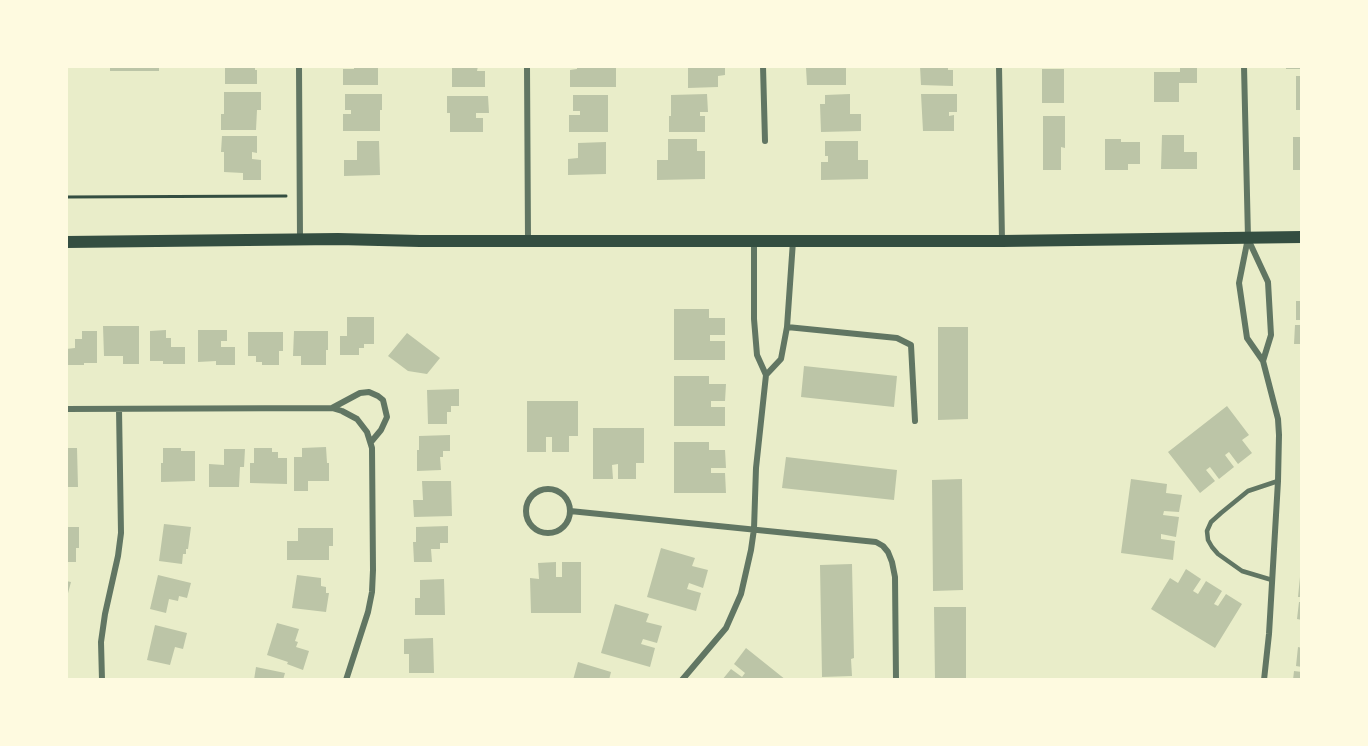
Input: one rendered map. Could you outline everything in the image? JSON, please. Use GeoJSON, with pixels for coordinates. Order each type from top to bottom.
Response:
{"type":"FeatureCollection","features":[{"type":"Feature","properties":{"kind":"main road"},"geometry":{"type":"LineString","coordinates":[[66,242],[300,239],[632,242],[1002,241],[1302,237]]}},
{"type":"Feature","properties":{"kind":"street"},"geometry":{"type":"LineString","coordinates":[[299,66],[300,239]]}},
{"type":"Feature","properties":{"kind":"street"},"geometry":{"type":"LineString","coordinates":[[527,66],[528,240]]}},
{"type":"Feature","properties":{"kind":"street"},"geometry":{"type":"LineString","coordinates":[[763,66],[765,141]]}},
{"type":"Feature","properties":{"kind":"street"},"geometry":{"type":"LineString","coordinates":[[999,66],[1002,241]]}},
{"type":"Feature","properties":{"kind":"street"},"geometry":{"type":"LineString","coordinates":[[1244,66],[1248,238],[1239,283],[1247,338],[1263,361],[1278,418],[1278,481],[1269,644],[1264,680]]}},
{"type":"Feature","properties":{"kind":"street"},"geometry":{"type":"LineString","coordinates":[[1248,238],[1268,282],[1271,336],[1263,361]]}},
{"type":"Feature","properties":{"kind":"street"},"geometry":{"type":"LineString","coordinates":[[682,680],[726,628],[741,594],[751,550],[756,468],[766,375],[757,355],[754,319],[754,240]]}},
{"type":"Feature","properties":{"kind":"street"},"geometry":{"type":"LineString","coordinates":[[766,375],[781,359],[787,327],[793,240]]}},
{"type":"Feature","properties":{"kind":"street"},"geometry":{"type":"LineString","coordinates":[[787,327],[897,338],[911,345],[915,421]]}},
{"type":"Feature","properties":{"kind":"street"},"geometry":{"type":"LineString","coordinates":[[332,408],[360,393],[369,392],[383,400],[387,417],[381,430],[371,442]]}},
{"type":"Feature","properties":{"kind":"street"},"geometry":{"type":"LineString","coordinates":[[66,409],[332,408],[357,419],[371,442],[374,570],[368,612],[346,680]]}},
{"type":"Feature","properties":{"kind":"street"},"geometry":{"type":"LineString","coordinates":[[102,680],[101,642],[121,532],[119,409]]}},
{"type":"Feature","properties":{"kind":"street"},"geometry":{"type":"LineString","coordinates":[[548,489],[557,490],[564,495],[569,502],[570,511],[564,526],[556,531],[548,532],[539,531],[532,526],[526,510],[533,495],[540,490],[548,489]]}},
{"type":"Feature","properties":{"kind":"street"},"geometry":{"type":"LineString","coordinates":[[570,511],[876,542],[888,552],[895,576],[896,680]]}},
{"type":"Feature","properties":{"kind":"lane"},"geometry":{"type":"LineString","coordinates":[[1272,580],[1242,571],[1218,554],[1208,540],[1207,531],[1211,522],[1248,491],[1278,481]]}},
{"type":"Feature","properties":{"kind":"path"},"geometry":{"type":"LineString","coordinates":[[66,197],[286,196]]}},
{"type":"Feature","properties":{"kind":"building"},"geometry":{"type":"Polygon","coordinates":[[[110,66],[159,66],[159,71],[110,71],[110,66]]]}},
{"type":"Feature","properties":{"kind":"building"},"geometry":{"type":"Polygon","coordinates":[[[225,66],[255,66],[257,84],[225,84],[225,66]]]}},
{"type":"Feature","properties":{"kind":"building"},"geometry":{"type":"Polygon","coordinates":[[[354,66],[378,66],[378,85],[343,85],[343,69],[354,69],[354,66]]]}},
{"type":"Feature","properties":{"kind":"building"},"geometry":{"type":"Polygon","coordinates":[[[452,66],[478,66],[477,71],[485,71],[485,87],[452,87],[452,66]]]}},
{"type":"Feature","properties":{"kind":"building"},"geometry":{"type":"Polygon","coordinates":[[[577,66],[616,67],[616,87],[570,87],[570,70],[577,69],[577,66]]]}},
{"type":"Feature","properties":{"kind":"building"},"geometry":{"type":"Polygon","coordinates":[[[688,66],[725,66],[725,75],[718,76],[718,87],[688,88],[688,66]]]}},
{"type":"Feature","properties":{"kind":"building"},"geometry":{"type":"Polygon","coordinates":[[[818,66],[846,66],[846,85],[807,85],[806,68],[818,68],[818,66]]]}},
{"type":"Feature","properties":{"kind":"building"},"geometry":{"type":"Polygon","coordinates":[[[920,66],[948,66],[948,70],[953,70],[953,86],[921,85],[920,66]]]}},
{"type":"Feature","properties":{"kind":"building"},"geometry":{"type":"Polygon","coordinates":[[[1180,66],[1197,66],[1197,83],[1179,83],[1179,102],[1154,102],[1154,72],[1180,72],[1180,66]]]}},
{"type":"Feature","properties":{"kind":"building"},"geometry":{"type":"Polygon","coordinates":[[[1286,66],[1302,66],[1302,69],[1286,69],[1286,66]]]}},
{"type":"Feature","properties":{"kind":"building"},"geometry":{"type":"Polygon","coordinates":[[[1042,69],[1064,69],[1064,103],[1042,103],[1042,69]]]}},
{"type":"Feature","properties":{"kind":"building"},"geometry":{"type":"Polygon","coordinates":[[[1296,76],[1302,76],[1302,110],[1296,110],[1296,76]]]}},
{"type":"Feature","properties":{"kind":"building"},"geometry":{"type":"Polygon","coordinates":[[[224,92],[261,92],[261,110],[257,110],[256,130],[221,130],[224,92]]]}},
{"type":"Feature","properties":{"kind":"building"},"geometry":{"type":"Polygon","coordinates":[[[345,94],[382,94],[380,131],[343,131],[343,114],[351,114],[351,110],[345,110],[345,94]]]}},
{"type":"Feature","properties":{"kind":"building"},"geometry":{"type":"Polygon","coordinates":[[[707,94],[708,112],[700,112],[700,116],[705,116],[705,132],[669,132],[671,95],[707,94]]]}},
{"type":"Feature","properties":{"kind":"building"},"geometry":{"type":"Polygon","coordinates":[[[850,94],[850,114],[861,114],[861,131],[821,132],[820,104],[825,104],[825,95],[850,94]]]}},
{"type":"Feature","properties":{"kind":"building"},"geometry":{"type":"Polygon","coordinates":[[[921,94],[957,94],[957,112],[949,112],[949,116],[954,115],[954,131],[923,131],[921,94]]]}},
{"type":"Feature","properties":{"kind":"building"},"geometry":{"type":"Polygon","coordinates":[[[573,95],[608,95],[608,132],[569,132],[569,115],[580,115],[580,111],[573,111],[573,95]]]}},
{"type":"Feature","properties":{"kind":"building"},"geometry":{"type":"Polygon","coordinates":[[[447,96],[488,96],[489,113],[476,113],[476,118],[483,118],[483,132],[450,132],[447,96]]]}},
{"type":"Feature","properties":{"kind":"building"},"geometry":{"type":"Polygon","coordinates":[[[1043,116],[1065,116],[1065,148],[1061,147],[1061,170],[1043,170],[1043,116]]]}},
{"type":"Feature","properties":{"kind":"building"},"geometry":{"type":"Polygon","coordinates":[[[1162,135],[1184,135],[1184,152],[1197,152],[1197,169],[1161,169],[1162,135]]]}},
{"type":"Feature","properties":{"kind":"building"},"geometry":{"type":"Polygon","coordinates":[[[222,136],[257,136],[257,153],[252,152],[252,159],[261,160],[261,180],[243,180],[243,173],[224,172],[224,152],[221,152],[222,136]]]}},
{"type":"Feature","properties":{"kind":"building"},"geometry":{"type":"Polygon","coordinates":[[[1293,137],[1302,137],[1302,170],[1293,170],[1293,137]]]}},
{"type":"Feature","properties":{"kind":"building"},"geometry":{"type":"Polygon","coordinates":[[[668,139],[697,139],[697,151],[705,151],[705,179],[657,180],[657,160],[668,160],[668,139]]]}},
{"type":"Feature","properties":{"kind":"building"},"geometry":{"type":"Polygon","coordinates":[[[1105,139],[1140,142],[1140,164],[1128,164],[1128,170],[1105,170],[1105,139]]]}},
{"type":"Feature","properties":{"kind":"building"},"geometry":{"type":"Polygon","coordinates":[[[357,141],[379,141],[380,175],[344,176],[344,160],[357,160],[357,141]]]}},
{"type":"Feature","properties":{"kind":"building"},"geometry":{"type":"Polygon","coordinates":[[[825,141],[858,141],[858,160],[868,160],[868,179],[821,180],[821,162],[828,162],[828,156],[825,156],[825,141]]]}},
{"type":"Feature","properties":{"kind":"building"},"geometry":{"type":"Polygon","coordinates":[[[606,142],[606,174],[568,175],[568,159],[578,158],[578,143],[606,142]]]}},
{"type":"Feature","properties":{"kind":"building"},"geometry":{"type":"Polygon","coordinates":[[[1296,301],[1302,301],[1302,320],[1296,320],[1296,301]]]}},
{"type":"Feature","properties":{"kind":"building"},"geometry":{"type":"Polygon","coordinates":[[[674,309],[709,309],[709,318],[725,318],[725,335],[710,335],[710,341],[725,341],[725,360],[674,360],[674,309]]]}},
{"type":"Feature","properties":{"kind":"building"},"geometry":{"type":"Polygon","coordinates":[[[347,317],[374,317],[374,344],[364,344],[364,348],[359,348],[359,355],[340,355],[340,336],[347,336],[347,317]]]}},
{"type":"Feature","properties":{"kind":"building"},"geometry":{"type":"Polygon","coordinates":[[[1295,325],[1302,325],[1302,344],[1294,344],[1295,325]]]}},
{"type":"Feature","properties":{"kind":"building"},"geometry":{"type":"Polygon","coordinates":[[[103,326],[139,326],[139,364],[123,364],[123,356],[104,356],[103,326]]]}},
{"type":"Feature","properties":{"kind":"building"},"geometry":{"type":"Polygon","coordinates":[[[938,327],[968,327],[968,419],[938,420],[938,327]]]}},
{"type":"Feature","properties":{"kind":"building"},"geometry":{"type":"Polygon","coordinates":[[[166,330],[166,338],[171,338],[171,347],[185,347],[185,364],[163,364],[163,361],[150,361],[150,331],[166,330]]]}},
{"type":"Feature","properties":{"kind":"building"},"geometry":{"type":"Polygon","coordinates":[[[198,330],[227,330],[227,341],[221,341],[221,347],[235,347],[235,365],[216,365],[216,361],[198,362],[198,330]]]}},
{"type":"Feature","properties":{"kind":"building"},"geometry":{"type":"Polygon","coordinates":[[[82,331],[97,331],[97,363],[66,365],[66,349],[75,348],[75,339],[82,339],[82,331]]]}},
{"type":"Feature","properties":{"kind":"building"},"geometry":{"type":"Polygon","coordinates":[[[294,331],[328,331],[326,365],[301,365],[301,356],[293,356],[294,331]]]}},
{"type":"Feature","properties":{"kind":"building"},"geometry":{"type":"Polygon","coordinates":[[[248,332],[283,332],[283,351],[279,351],[279,365],[262,365],[262,362],[256,362],[256,356],[248,356],[248,332]]]}},
{"type":"Feature","properties":{"kind":"building"},"geometry":{"type":"Polygon","coordinates":[[[407,333],[440,358],[427,374],[408,371],[388,356],[407,333]]]}},
{"type":"Feature","properties":{"kind":"building"},"geometry":{"type":"Polygon","coordinates":[[[804,366],[897,376],[894,407],[801,397],[804,366]]]}},
{"type":"Feature","properties":{"kind":"building"},"geometry":{"type":"Polygon","coordinates":[[[674,376],[709,376],[709,384],[726,384],[725,401],[711,401],[711,407],[725,407],[725,426],[674,426],[674,376]]]}},
{"type":"Feature","properties":{"kind":"building"},"geometry":{"type":"Polygon","coordinates":[[[459,389],[459,406],[451,406],[451,412],[447,412],[447,424],[428,424],[427,390],[459,389]]]}},
{"type":"Feature","properties":{"kind":"building"},"geometry":{"type":"Polygon","coordinates":[[[527,401],[578,401],[578,436],[569,436],[569,452],[552,452],[552,437],[546,437],[546,452],[527,452],[527,401]]]}},
{"type":"Feature","properties":{"kind":"building"},"geometry":{"type":"Polygon","coordinates":[[[1227,406],[1249,435],[1242,440],[1252,453],[1238,464],[1229,452],[1225,455],[1234,467],[1219,479],[1210,467],[1206,470],[1215,481],[1200,493],[1168,452],[1227,406]]]}},
{"type":"Feature","properties":{"kind":"building"},"geometry":{"type":"Polygon","coordinates":[[[593,428],[644,428],[644,463],[636,463],[636,479],[618,479],[618,464],[612,465],[613,479],[593,479],[593,428]]]}},
{"type":"Feature","properties":{"kind":"building"},"geometry":{"type":"Polygon","coordinates":[[[450,435],[450,451],[443,451],[443,457],[440,457],[441,470],[417,471],[419,436],[450,435]]]}},
{"type":"Feature","properties":{"kind":"building"},"geometry":{"type":"Polygon","coordinates":[[[674,442],[709,442],[709,450],[725,450],[726,468],[711,468],[711,473],[725,473],[726,493],[674,493],[674,442]]]}},
{"type":"Feature","properties":{"kind":"building"},"geometry":{"type":"Polygon","coordinates":[[[326,447],[329,481],[308,481],[308,491],[294,491],[294,457],[302,457],[302,448],[326,447]]]}},
{"type":"Feature","properties":{"kind":"building"},"geometry":{"type":"Polygon","coordinates":[[[66,448],[77,448],[78,487],[66,487],[66,448]]]}},
{"type":"Feature","properties":{"kind":"building"},"geometry":{"type":"Polygon","coordinates":[[[163,448],[195,451],[195,481],[161,482],[163,448]]]}},
{"type":"Feature","properties":{"kind":"building"},"geometry":{"type":"Polygon","coordinates":[[[254,448],[272,448],[272,452],[278,452],[278,458],[287,458],[287,484],[250,483],[250,463],[254,463],[254,448]]]}},
{"type":"Feature","properties":{"kind":"building"},"geometry":{"type":"Polygon","coordinates":[[[224,449],[245,449],[244,467],[240,467],[239,487],[209,487],[209,464],[224,465],[224,449]]]}},
{"type":"Feature","properties":{"kind":"building"},"geometry":{"type":"Polygon","coordinates":[[[786,457],[897,470],[894,500],[782,488],[786,457]]]}},
{"type":"Feature","properties":{"kind":"building"},"geometry":{"type":"Polygon","coordinates":[[[962,479],[963,590],[933,591],[932,480],[962,479]]]}},
{"type":"Feature","properties":{"kind":"building"},"geometry":{"type":"Polygon","coordinates":[[[1131,479],[1167,484],[1166,493],[1182,495],[1179,512],[1164,511],[1163,515],[1179,517],[1176,537],[1161,534],[1161,539],[1175,541],[1173,560],[1121,553],[1131,479]]]}},
{"type":"Feature","properties":{"kind":"building"},"geometry":{"type":"Polygon","coordinates":[[[422,481],[451,481],[452,516],[414,517],[413,500],[423,500],[422,481]]]}},
{"type":"Feature","properties":{"kind":"building"},"geometry":{"type":"Polygon","coordinates":[[[164,524],[191,527],[188,549],[186,549],[186,554],[183,554],[182,564],[159,561],[164,524]]]}},
{"type":"Feature","properties":{"kind":"building"},"geometry":{"type":"Polygon","coordinates":[[[448,526],[448,543],[440,543],[440,549],[431,549],[432,562],[414,562],[413,542],[416,542],[416,527],[448,526]]]}},
{"type":"Feature","properties":{"kind":"building"},"geometry":{"type":"Polygon","coordinates":[[[66,527],[79,527],[76,562],[66,562],[66,527]]]}},
{"type":"Feature","properties":{"kind":"building"},"geometry":{"type":"Polygon","coordinates":[[[298,528],[333,528],[333,546],[329,546],[329,560],[287,560],[287,541],[298,541],[298,528]]]}},
{"type":"Feature","properties":{"kind":"building"},"geometry":{"type":"Polygon","coordinates":[[[661,548],[695,558],[692,566],[708,570],[703,588],[689,583],[687,589],[701,593],[696,611],[647,597],[661,548]]]}},
{"type":"Feature","properties":{"kind":"building"},"geometry":{"type":"Polygon","coordinates":[[[556,562],[556,577],[562,577],[562,562],[581,562],[581,613],[531,613],[530,578],[539,579],[538,563],[556,562]]]}},
{"type":"Feature","properties":{"kind":"building"},"geometry":{"type":"Polygon","coordinates":[[[852,564],[854,658],[851,659],[852,676],[822,677],[820,565],[852,564]]]}},
{"type":"Feature","properties":{"kind":"building"},"geometry":{"type":"Polygon","coordinates":[[[1186,569],[1201,579],[1193,591],[1198,594],[1206,581],[1222,591],[1214,604],[1218,606],[1226,594],[1242,604],[1215,648],[1151,609],[1170,578],[1178,583],[1186,569]]]}},
{"type":"Feature","properties":{"kind":"building"},"geometry":{"type":"Polygon","coordinates":[[[158,575],[191,583],[187,598],[179,596],[178,601],[169,599],[166,613],[150,609],[158,575]]]}},
{"type":"Feature","properties":{"kind":"building"},"geometry":{"type":"Polygon","coordinates":[[[297,575],[321,578],[321,586],[326,587],[326,593],[329,593],[326,612],[292,608],[297,575]]]}},
{"type":"Feature","properties":{"kind":"building"},"geometry":{"type":"Polygon","coordinates":[[[1300,577],[1302,578],[1302,597],[1298,597],[1300,577]]]}},
{"type":"Feature","properties":{"kind":"building"},"geometry":{"type":"Polygon","coordinates":[[[444,579],[445,615],[415,615],[415,598],[420,598],[420,580],[444,579]]]}},
{"type":"Feature","properties":{"kind":"building"},"geometry":{"type":"Polygon","coordinates":[[[66,581],[71,582],[67,597],[66,597],[66,581]]]}},
{"type":"Feature","properties":{"kind":"building"},"geometry":{"type":"Polygon","coordinates":[[[1299,602],[1302,602],[1302,620],[1297,619],[1299,602]]]}},
{"type":"Feature","properties":{"kind":"building"},"geometry":{"type":"Polygon","coordinates":[[[615,604],[649,614],[646,622],[662,626],[657,643],[643,639],[641,644],[655,648],[650,667],[601,653],[615,604]]]}},
{"type":"Feature","properties":{"kind":"building"},"geometry":{"type":"Polygon","coordinates":[[[934,607],[966,607],[966,680],[935,680],[934,607]]]}},
{"type":"Feature","properties":{"kind":"building"},"geometry":{"type":"Polygon","coordinates":[[[277,623],[299,629],[295,641],[298,642],[296,647],[309,651],[303,670],[267,655],[277,623]]]}},
{"type":"Feature","properties":{"kind":"building"},"geometry":{"type":"Polygon","coordinates":[[[155,625],[187,633],[183,649],[175,647],[170,665],[147,660],[155,625]]]}},
{"type":"Feature","properties":{"kind":"building"},"geometry":{"type":"Polygon","coordinates":[[[433,638],[434,673],[409,673],[409,654],[404,654],[404,639],[433,638]]]}},
{"type":"Feature","properties":{"kind":"building"},"geometry":{"type":"Polygon","coordinates":[[[1298,647],[1302,648],[1302,667],[1296,666],[1298,647]]]}},
{"type":"Feature","properties":{"kind":"building"},"geometry":{"type":"Polygon","coordinates":[[[746,648],[786,680],[722,680],[731,669],[742,677],[745,673],[734,664],[746,648]]]}},
{"type":"Feature","properties":{"kind":"building"},"geometry":{"type":"Polygon","coordinates":[[[578,662],[611,672],[609,680],[573,680],[578,662]]]}},
{"type":"Feature","properties":{"kind":"building"},"geometry":{"type":"Polygon","coordinates":[[[256,667],[285,673],[283,680],[254,680],[256,667]]]}},
{"type":"Feature","properties":{"kind":"building"},"geometry":{"type":"Polygon","coordinates":[[[1294,671],[1302,672],[1302,680],[1293,680],[1294,671]]]}}]}
